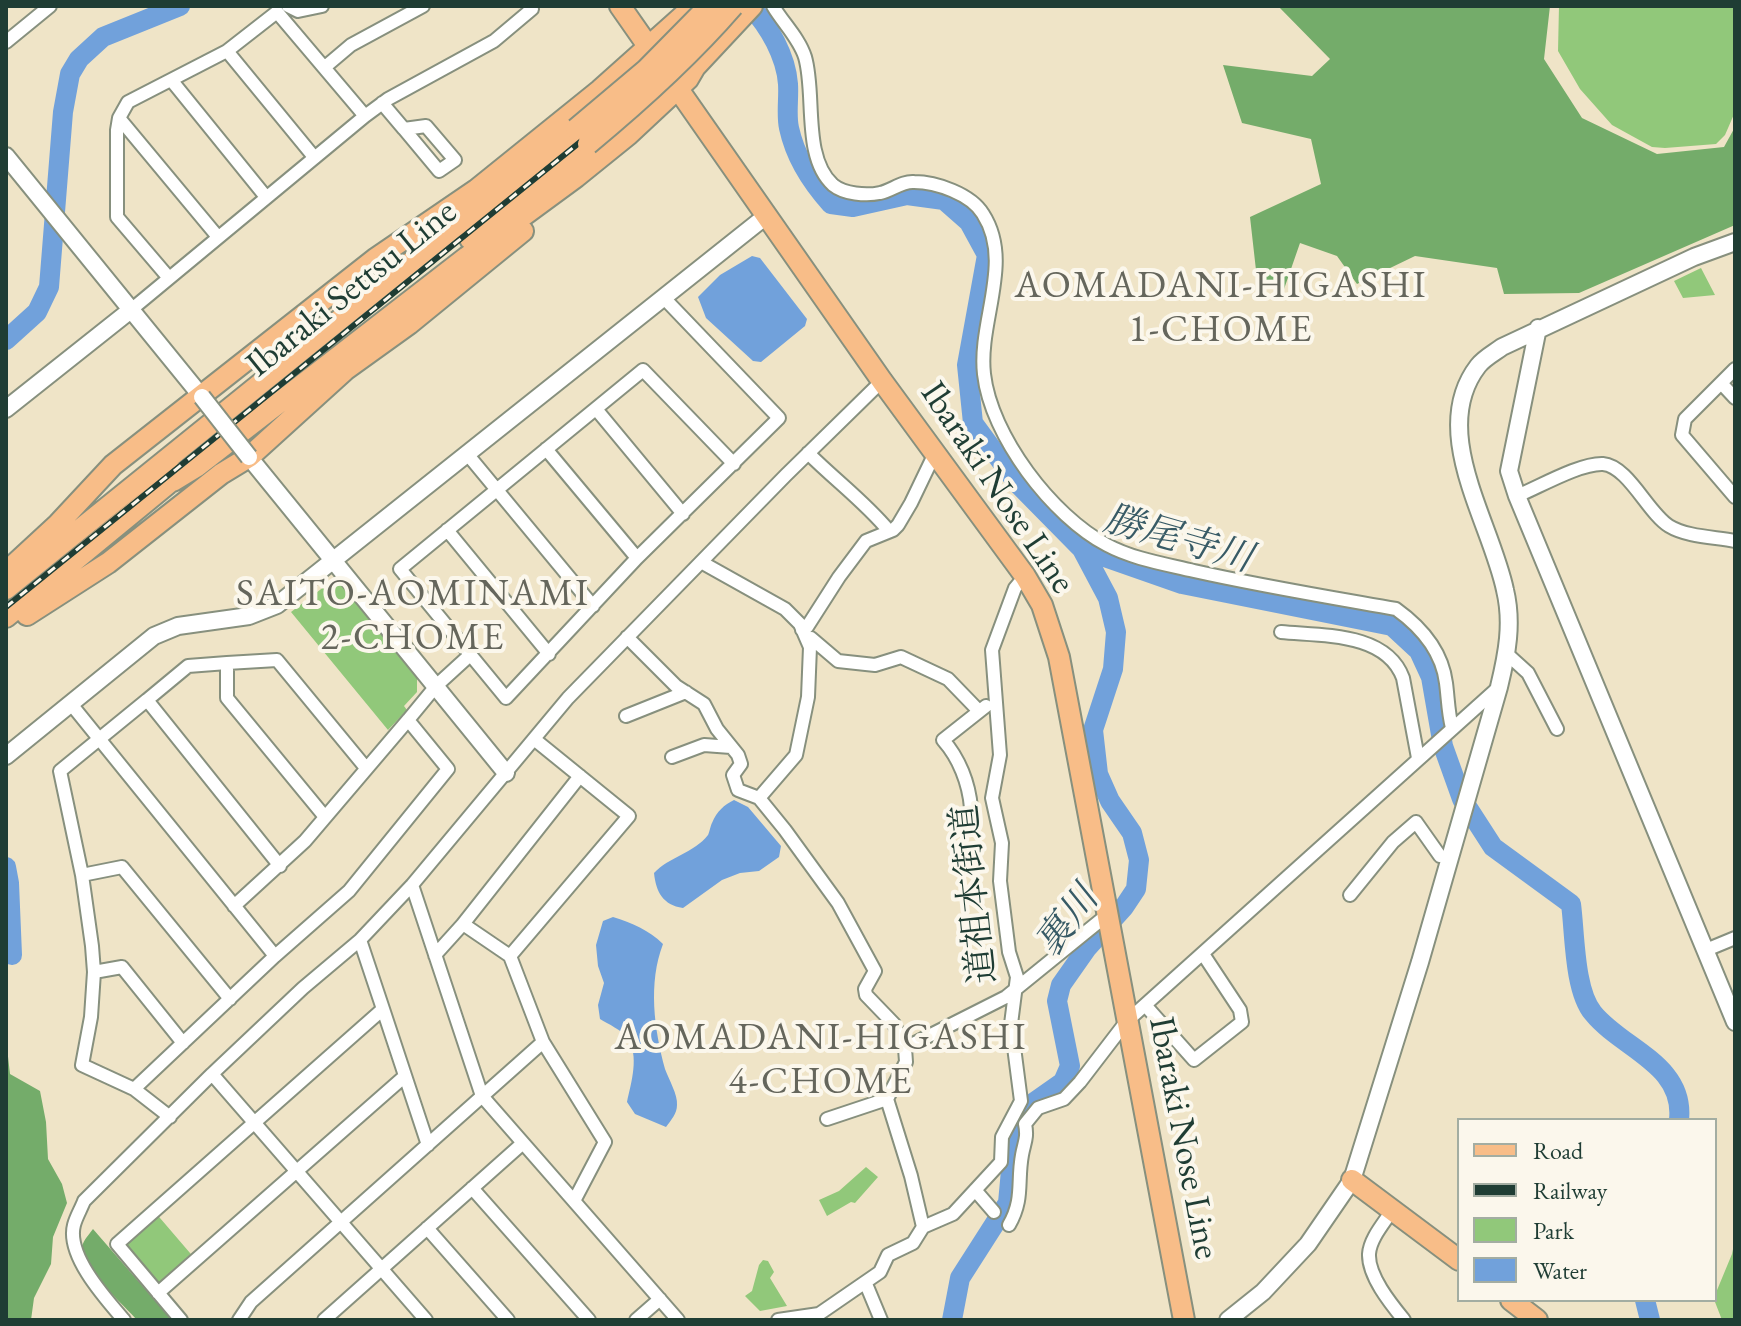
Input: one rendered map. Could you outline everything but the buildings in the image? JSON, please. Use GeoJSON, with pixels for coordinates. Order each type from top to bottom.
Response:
{"type":"FeatureCollection","features":[{"type":"Feature","properties":{"kind":"main road","name":"Ibaraki Nose Line"},"geometry":{"type":"LineString","coordinates":[[620,6],[882,381],[1025,576],[1042,605],[1059,657],[1184,1320]]}},
{"type":"Feature","properties":{"kind":"main road"},"geometry":{"type":"LineString","coordinates":[[694,6],[600,90],[476,190],[165,456],[166,472],[196,467],[467,257],[576,177],[628,135],[676,90],[752,6]]}},
{"type":"Feature","properties":{"kind":"main road","name":"Ibaraki Settsu Line"},"geometry":{"type":"LineString","coordinates":[[582,136],[709,6]]}},
{"type":"Feature","properties":{"kind":"main road","name":"Ibaraki Settsu Line"},"geometry":{"type":"LineString","coordinates":[[6,589],[166,472],[582,136],[673,71],[733,6]]}},
{"type":"Feature","properties":{"kind":"main road"},"geometry":{"type":"LineString","coordinates":[[8,624],[123,553],[221,474],[249,457],[359,359],[409,324],[517,236],[576,177]]}},
{"type":"Feature","properties":{"kind":"main road"},"geometry":{"type":"LineString","coordinates":[[6,572],[58,524],[113,465],[375,259],[476,190]]}},
{"type":"Feature","properties":{"kind":"main road","name":"Ibaraki Settsu Line"},"geometry":{"type":"LineString","coordinates":[[8,624],[166,472]]}},
{"type":"Feature","properties":{"kind":"main road"},"geometry":{"type":"LineString","coordinates":[[1352,1180],[1457,1258]]}},
{"type":"Feature","properties":{"kind":"main road"},"geometry":{"type":"LineString","coordinates":[[1514,1302],[1537,1320]]}},
{"type":"Feature","properties":{"kind":"street"},"geometry":{"type":"LineString","coordinates":[[6,42],[50,6]]}},
{"type":"Feature","properties":{"kind":"street"},"geometry":{"type":"LineString","coordinates":[[288,6],[298,11],[322,6]]}},
{"type":"Feature","properties":{"kind":"street"},"geometry":{"type":"LineString","coordinates":[[325,67],[351,45],[423,6]]}},
{"type":"Feature","properties":{"kind":"street"},"geometry":{"type":"LineString","coordinates":[[6,409],[365,116],[382,103],[494,41],[532,9],[529,6]]}},
{"type":"Feature","properties":{"kind":"street"},"geometry":{"type":"LineString","coordinates":[[773,6],[801,48],[812,134],[821,167],[830,183],[856,193],[879,193],[912,181],[968,198],[983,212],[997,259],[985,342],[984,372],[991,405],[1003,437],[1025,469],[1063,513],[1108,546],[1150,561],[1262,586],[1396,609],[1413,621],[1438,655],[1446,679],[1452,728]]}},
{"type":"Feature","properties":{"kind":"street"},"geometry":{"type":"LineString","coordinates":[[169,278],[117,217],[119,118],[128,102],[227,51],[277,12],[365,116]]}},
{"type":"Feature","properties":{"kind":"street"},"geometry":{"type":"LineString","coordinates":[[227,51],[314,157]]}},
{"type":"Feature","properties":{"kind":"street"},"geometry":{"type":"LineString","coordinates":[[172,81],[266,197]]}},
{"type":"Feature","properties":{"kind":"street"},"geometry":{"type":"LineString","coordinates":[[382,103],[404,129]]}},
{"type":"Feature","properties":{"kind":"street"},"geometry":{"type":"LineString","coordinates":[[119,118],[218,237]]}},
{"type":"Feature","properties":{"kind":"street"},"geometry":{"type":"LineString","coordinates":[[6,156],[506,773]]}},
{"type":"Feature","properties":{"kind":"street"},"geometry":{"type":"LineString","coordinates":[[6,756],[154,636],[178,626],[249,616],[277,605],[766,216]]}},
{"type":"Feature","properties":{"kind":"street"},"geometry":{"type":"LineString","coordinates":[[1228,1320],[1263,1292],[1308,1244],[1352,1180],[1499,687],[1507,654],[1510,618],[1505,588],[1464,465],[1458,422],[1463,391],[1479,364],[1502,347],[1538,328],[1735,242]]}},
{"type":"Feature","properties":{"kind":"street"},"geometry":{"type":"LineString","coordinates":[[664,298],[779,418],[734,464],[637,558],[506,698],[400,569],[643,370],[734,464]]}},
{"type":"Feature","properties":{"kind":"street"},"geometry":{"type":"LineString","coordinates":[[1538,328],[1509,471],[1735,1022]]}},
{"type":"Feature","properties":{"kind":"street"},"geometry":{"type":"LineString","coordinates":[[1735,369],[1685,419],[1682,435],[1735,497]]}},
{"type":"Feature","properties":{"kind":"street"},"geometry":{"type":"LineString","coordinates":[[124,1320],[74,1250],[73,1227],[84,1201],[212,1074],[303,988],[360,940],[412,885],[568,698],[882,381]]}},
{"type":"Feature","properties":{"kind":"street"},"geometry":{"type":"LineString","coordinates":[[1721,383],[1735,398]]}},
{"type":"Feature","properties":{"kind":"street"},"geometry":{"type":"LineString","coordinates":[[596,409],[683,514]]}},
{"type":"Feature","properties":{"kind":"street"},"geometry":{"type":"LineString","coordinates":[[546,449],[637,558]]}},
{"type":"Feature","properties":{"kind":"street"},"geometry":{"type":"LineString","coordinates":[[808,453],[833,479],[870,508],[889,531]]}},
{"type":"Feature","properties":{"kind":"street"},"geometry":{"type":"LineString","coordinates":[[804,635],[839,577],[866,541],[898,525],[935,453]]}},
{"type":"Feature","properties":{"kind":"street"},"geometry":{"type":"LineString","coordinates":[[468,455],[593,606]]}},
{"type":"Feature","properties":{"kind":"street"},"geometry":{"type":"LineString","coordinates":[[1517,496],[1590,465],[1606,464],[1620,472],[1664,523],[1676,530],[1735,541]]}},
{"type":"Feature","properties":{"kind":"street"},"geometry":{"type":"LineString","coordinates":[[447,530],[549,654]]}},
{"type":"Feature","properties":{"kind":"street"},"geometry":{"type":"LineString","coordinates":[[701,562],[785,609],[810,647],[808,697],[796,755],[759,798]]}},
{"type":"Feature","properties":{"kind":"street","name":"道祖本街道"},"geometry":{"type":"LineString","coordinates":[[975,1190],[1001,1162],[1002,1137],[1021,1101],[1011,1024],[1017,977],[1009,952],[1000,881],[1002,843],[992,798],[1000,755],[992,650],[1015,588],[1025,576]]}},
{"type":"Feature","properties":{"kind":"street"},"geometry":{"type":"LineString","coordinates":[[1281,632],[1341,637],[1369,644],[1390,657],[1403,678],[1418,758]]}},
{"type":"Feature","properties":{"kind":"street"},"geometry":{"type":"LineString","coordinates":[[804,635],[838,661],[875,665],[901,657],[948,679],[978,710]]}},
{"type":"Feature","properties":{"kind":"street"},"geometry":{"type":"LineString","coordinates":[[627,637],[676,686],[704,704],[717,729],[738,755],[741,764],[733,775],[738,790],[759,798],[838,903],[875,971],[865,989],[866,995],[894,1024],[905,1048],[906,1062],[887,1099],[827,1119]]}},
{"type":"Feature","properties":{"kind":"street"},"geometry":{"type":"LineString","coordinates":[[1507,654],[1528,673],[1557,729]]}},
{"type":"Feature","properties":{"kind":"street"},"geometry":{"type":"LineString","coordinates":[[234,906],[280,866],[436,686],[470,655]]}},
{"type":"Feature","properties":{"kind":"street"},"geometry":{"type":"LineString","coordinates":[[170,1117],[134,1089],[82,1065],[91,1017],[94,972],[82,875],[60,771],[188,666],[277,660],[366,768]]}},
{"type":"Feature","properties":{"kind":"street"},"geometry":{"type":"LineString","coordinates":[[227,663],[227,698],[325,817]]}},
{"type":"Feature","properties":{"kind":"street"},"geometry":{"type":"LineString","coordinates":[[1025,1124],[1038,1108],[1064,1099],[1126,1022],[1499,687]]}},
{"type":"Feature","properties":{"kind":"street"},"geometry":{"type":"LineString","coordinates":[[626,716],[686,692]]}},
{"type":"Feature","properties":{"kind":"street"},"geometry":{"type":"LineString","coordinates":[[147,700],[280,866]]}},
{"type":"Feature","properties":{"kind":"street"},"geometry":{"type":"LineString","coordinates":[[971,808],[969,788],[953,752],[943,740],[978,710],[996,702]]}},
{"type":"Feature","properties":{"kind":"street"},"geometry":{"type":"LineString","coordinates":[[71,704],[275,956]]}},
{"type":"Feature","properties":{"kind":"street"},"geometry":{"type":"LineString","coordinates":[[134,1089],[349,891],[448,769],[408,720]]}},
{"type":"Feature","properties":{"kind":"street"},"geometry":{"type":"LineString","coordinates":[[510,956],[629,816],[534,739]]}},
{"type":"Feature","properties":{"kind":"street"},"geometry":{"type":"LineString","coordinates":[[672,757],[704,745],[731,747]]}},
{"type":"Feature","properties":{"kind":"street"},"geometry":{"type":"LineString","coordinates":[[435,955],[580,776]]}},
{"type":"Feature","properties":{"kind":"street"},"geometry":{"type":"LineString","coordinates":[[1350,895],[1393,842],[1416,822],[1440,856]]}},
{"type":"Feature","properties":{"kind":"street"},"geometry":{"type":"LineString","coordinates":[[82,875],[122,867],[230,999]]}},
{"type":"Feature","properties":{"kind":"street"},"geometry":{"type":"LineString","coordinates":[[412,885],[482,1096],[678,1320]]}},
{"type":"Feature","properties":{"kind":"street"},"geometry":{"type":"LineString","coordinates":[[905,1048],[1017,989],[1107,915]]}},
{"type":"Feature","properties":{"kind":"street"},"geometry":{"type":"LineString","coordinates":[[463,924],[510,956],[543,1042],[605,1142],[574,1201]]}},
{"type":"Feature","properties":{"kind":"street"},"geometry":{"type":"LineString","coordinates":[[1706,950],[1735,938]]}},
{"type":"Feature","properties":{"kind":"street"},"geometry":{"type":"LineString","coordinates":[[360,940],[428,1145]]}},
{"type":"Feature","properties":{"kind":"street"},"geometry":{"type":"LineString","coordinates":[[1145,1005],[1194,1060],[1242,1022],[1240,1010],[1203,954]]}},
{"type":"Feature","properties":{"kind":"street"},"geometry":{"type":"LineString","coordinates":[[94,972],[122,967],[183,1043]]}},
{"type":"Feature","properties":{"kind":"street"},"geometry":{"type":"LineString","coordinates":[[181,1320],[117,1244],[383,1009]]}},
{"type":"Feature","properties":{"kind":"street"},"geometry":{"type":"LineString","coordinates":[[239,1320],[251,1302],[543,1042]]}},
{"type":"Feature","properties":{"kind":"street"},"geometry":{"type":"LineString","coordinates":[[212,1074],[426,1320]]}},
{"type":"Feature","properties":{"kind":"street"},"geometry":{"type":"LineString","coordinates":[[158,1293],[405,1076]]}},
{"type":"Feature","properties":{"kind":"street"},"geometry":{"type":"LineString","coordinates":[[887,1099],[923,1227]]}},
{"type":"Feature","properties":{"kind":"street"},"geometry":{"type":"LineString","coordinates":[[1010,1121],[1025,1124]]}},
{"type":"Feature","properties":{"kind":"street"},"geometry":{"type":"LineString","coordinates":[[1009,1225],[1018,1210],[1022,1155],[1028,1138],[1025,1124]]}},
{"type":"Feature","properties":{"kind":"street"},"geometry":{"type":"LineString","coordinates":[[333,1317],[381,1269],[523,1143]]}},
{"type":"Feature","properties":{"kind":"street"},"geometry":{"type":"LineString","coordinates":[[472,1188],[589,1320]]}},
{"type":"Feature","properties":{"kind":"street"},"geometry":{"type":"LineString","coordinates":[[778,1320],[819,1317],[880,1272],[888,1255],[913,1243],[923,1227],[953,1214],[975,1190],[994,1212]]}},
{"type":"Feature","properties":{"kind":"street"},"geometry":{"type":"LineString","coordinates":[[1393,1209],[1373,1240],[1369,1255],[1381,1292],[1404,1320]]}},
{"type":"Feature","properties":{"kind":"street"},"geometry":{"type":"LineString","coordinates":[[427,1228],[508,1320]]}},
{"type":"Feature","properties":{"kind":"street"},"geometry":{"type":"LineString","coordinates":[[866,1284],[881,1320]]}},
{"type":"Feature","properties":{"kind":"street"},"geometry":{"type":"LineString","coordinates":[[636,1320],[660,1299]]}},
{"type":"Feature","properties":{"kind":"green space"},"geometry":{"type":"Polygon","coordinates":[[[1278,6],[1550,6],[1544,59],[1582,118],[1657,154],[1724,147],[1735,127],[1735,225],[1579,293],[1504,294],[1497,268],[1415,256],[1357,284],[1337,256],[1300,243],[1283,292],[1257,279],[1250,217],[1321,184],[1311,139],[1242,123],[1223,65],[1312,76],[1330,59],[1278,6]]]}},
{"type":"Feature","properties":{"kind":"green space"},"geometry":{"type":"Polygon","coordinates":[[[1559,6],[1735,6],[1735,112],[1725,135],[1716,144],[1652,147],[1612,125],[1580,89],[1558,51],[1559,6]]]}},
{"type":"Feature","properties":{"kind":"green space"},"geometry":{"type":"Polygon","coordinates":[[[1701,268],[1715,295],[1683,298],[1674,281],[1701,268]]]}},
{"type":"Feature","properties":{"kind":"green space"},"geometry":{"type":"Polygon","coordinates":[[[329,583],[342,585],[417,677],[417,692],[404,706],[407,710],[388,730],[291,612],[329,583]]]}},
{"type":"Feature","properties":{"kind":"green space"},"geometry":{"type":"Polygon","coordinates":[[[6,1039],[10,1074],[40,1091],[48,1159],[62,1184],[67,1203],[53,1237],[51,1264],[34,1298],[31,1320],[6,1320],[6,1039]]]}},
{"type":"Feature","properties":{"kind":"green space"},"geometry":{"type":"Polygon","coordinates":[[[866,1167],[878,1177],[855,1203],[851,1202],[827,1216],[819,1200],[839,1191],[866,1167]]]}},
{"type":"Feature","properties":{"kind":"green space"},"geometry":{"type":"Polygon","coordinates":[[[154,1211],[196,1260],[158,1293],[117,1244],[154,1211]]]}},
{"type":"Feature","properties":{"kind":"green space"},"geometry":{"type":"Polygon","coordinates":[[[93,1229],[172,1320],[137,1320],[97,1277],[82,1251],[93,1229]]]}},
{"type":"Feature","properties":{"kind":"green space"},"geometry":{"type":"Polygon","coordinates":[[[1735,1239],[1735,1320],[1722,1320],[1715,1302],[1735,1239]]]}},
{"type":"Feature","properties":{"kind":"green space"},"geometry":{"type":"Polygon","coordinates":[[[763,1260],[768,1261],[774,1272],[770,1278],[787,1306],[760,1311],[745,1296],[752,1291],[763,1260]]]}},
{"type":"Feature","properties":{"kind":"water"},"geometry":{"type":"Polygon","coordinates":[[[752,256],[760,258],[807,319],[805,326],[761,362],[753,361],[706,318],[698,297],[720,275],[752,256]]]}},
{"type":"Feature","properties":{"kind":"water"},"geometry":{"type":"Polygon","coordinates":[[[734,800],[748,807],[781,846],[779,857],[759,871],[740,873],[722,880],[683,908],[670,904],[659,892],[654,873],[702,841],[719,812],[734,800]]]}},
{"type":"Feature","properties":{"kind":"water"},"geometry":{"type":"Polygon","coordinates":[[[613,917],[640,928],[663,944],[655,974],[654,1006],[665,1069],[677,1101],[675,1114],[666,1127],[635,1114],[627,1102],[633,1069],[631,1045],[622,1032],[600,1019],[598,1005],[604,983],[596,945],[603,921],[613,917]]]}},
{"type":"Feature","properties":{"kind":"waterway"},"geometry":{"type":"LineString","coordinates":[[6,340],[37,312],[49,287],[63,112],[70,74],[79,59],[103,37],[180,6]]}},
{"type":"Feature","properties":{"kind":"waterway","name":"勝尾寺川"},"geometry":{"type":"LineString","coordinates":[[750,6],[770,32],[784,63],[788,84],[788,123],[795,149],[811,178],[831,204],[853,207],[907,195],[944,200],[969,222],[987,255],[967,365],[973,423],[1017,483],[1082,549],[1182,584],[1392,626],[1419,651],[1431,677],[1443,746],[1462,799],[1493,847],[1571,904],[1579,976],[1587,1003],[1605,1026],[1662,1071],[1678,1101],[1679,1118]]}},
{"type":"Feature","properties":{"kind":"waterway","name":"裏川"},"geometry":{"type":"LineString","coordinates":[[952,1320],[960,1278],[1008,1203],[1015,1127],[1026,1108],[1063,1082],[1070,1066],[1057,1001],[1061,985],[1136,889],[1139,860],[1132,833],[1110,801],[1098,774],[1093,730],[1113,669],[1116,632],[1108,598],[1082,549]]}},
{"type":"Feature","properties":{"kind":"waterway"},"geometry":{"type":"LineString","coordinates":[[6,867],[12,955]]}},
{"type":"Feature","properties":{"kind":"waterway","name":"勝尾寺川"},"geometry":{"type":"LineString","coordinates":[[1646,1302],[1650,1320]]}},
{"type":"Feature","properties":{"kind":"railway"},"geometry":{"type":"LineString","coordinates":[[6,607],[611,117],[676,59],[725,6]]}},
{"type":"Feature","properties":{"kind":"district","name":"AOMADANI-HIGASHI 1-CHOME"},"geometry":{"type":"Point","coordinates":[1221,309]}},
{"type":"Feature","properties":{"kind":"district","name":"SAITO-AOMINAMI 2-CHOME"},"geometry":{"type":"Point","coordinates":[413,617]}},
{"type":"Feature","properties":{"kind":"district","name":"AOMADANI-HIGASHI 4-CHOME"},"geometry":{"type":"Point","coordinates":[821,1061]}}]}
